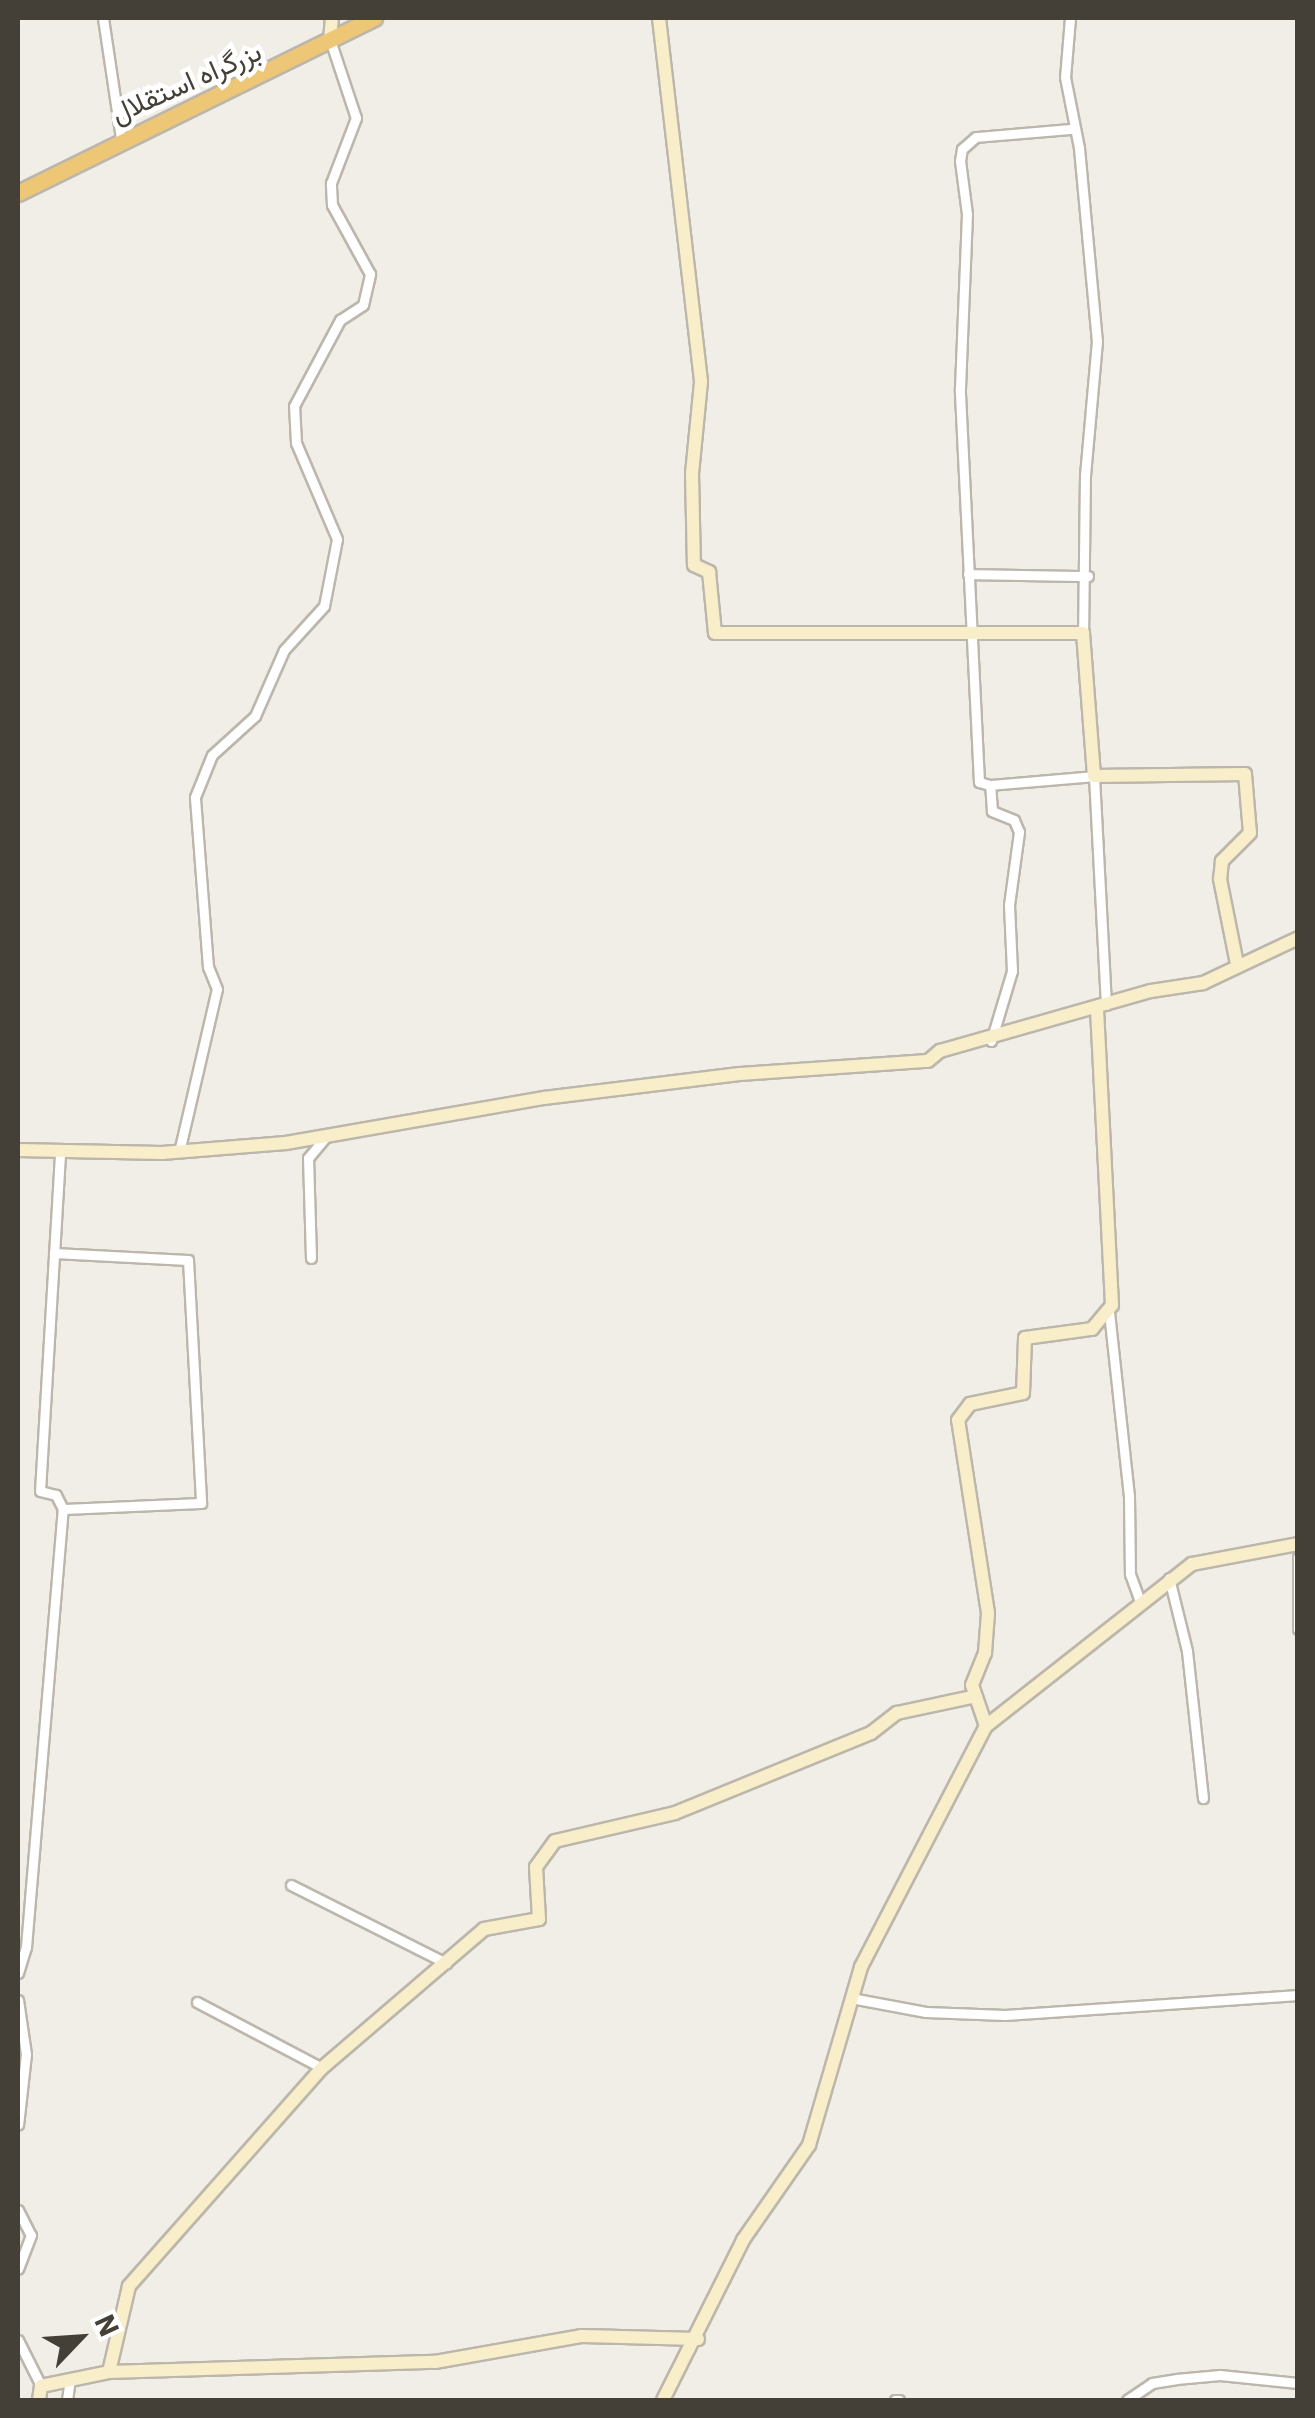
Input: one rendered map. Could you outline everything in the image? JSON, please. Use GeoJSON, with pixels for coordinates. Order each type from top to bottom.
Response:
{"type":"FeatureCollection","features":[{"type":"Feature","properties":{"kind":"highway","name":"بزرگراه استقلال"},"geometry":{"type":"LineString","coordinates":[[18,193],[121,138],[374,18]]}},
{"type":"Feature","properties":{"kind":"street"},"geometry":{"type":"LineString","coordinates":[[103,18],[121,138]]}},
{"type":"Feature","properties":{"kind":"street"},"geometry":{"type":"LineString","coordinates":[[179,1152],[217,989],[208,966],[194,798],[212,756],[255,716],[284,650],[324,606],[337,539],[296,443],[294,406],[340,320],[363,306],[370,274],[332,205],[331,182],[356,118],[330,40],[332,18]]}},
{"type":"Feature","properties":{"kind":"street"},"geometry":{"type":"LineString","coordinates":[[659,18],[700,382],[692,474],[694,565],[709,572],[716,633],[1083,632]]}},
{"type":"Feature","properties":{"kind":"street"},"geometry":{"type":"LineString","coordinates":[[1070,18],[1065,77],[1095,293],[1096,382],[1085,475],[1088,576],[1083,632],[1094,776],[1109,1312],[1130,1574],[1140,1602]]}},
{"type":"Feature","properties":{"kind":"street"},"geometry":{"type":"LineString","coordinates":[[1072,130],[976,137],[962,149],[969,627],[975,632],[980,782],[990,785],[1094,776],[1245,774],[1250,833],[1222,861],[1220,879],[1237,964]]}},
{"type":"Feature","properties":{"kind":"street"},"geometry":{"type":"LineString","coordinates":[[968,574],[1088,576]]}},
{"type":"Feature","properties":{"kind":"street"},"geometry":{"type":"LineString","coordinates":[[990,785],[992,812],[1014,820],[1020,832],[1009,906],[1012,971],[991,1041]]}},
{"type":"Feature","properties":{"kind":"street"},"geometry":{"type":"LineString","coordinates":[[18,1150],[179,1152],[326,1137],[544,1098],[740,1074],[928,1060],[940,1051],[991,1041],[1203,982],[1298,938]]}},
{"type":"Feature","properties":{"kind":"street"},"geometry":{"type":"LineString","coordinates":[[311,1258],[308,1158],[326,1137]]}},
{"type":"Feature","properties":{"kind":"street"},"geometry":{"type":"LineString","coordinates":[[18,1972],[26,1947],[63,1508],[56,1496],[40,1491],[60,1150]]}},
{"type":"Feature","properties":{"kind":"street"},"geometry":{"type":"LineString","coordinates":[[54,1253],[188,1260],[201,1503],[63,1508]]}},
{"type":"Feature","properties":{"kind":"street"},"geometry":{"type":"LineString","coordinates":[[986,1726],[972,1697],[988,1613],[959,1414],[970,1404],[1023,1393],[1025,1338],[1092,1329],[1109,1312]]}},
{"type":"Feature","properties":{"kind":"street"},"geometry":{"type":"LineString","coordinates":[[663,2400],[698,2340],[743,2240],[809,2145],[851,1998],[986,1726],[1169,1578],[1212,1556],[1298,1544]]}},
{"type":"Feature","properties":{"kind":"street"},"geometry":{"type":"LineString","coordinates":[[1298,1557],[1298,1629]]}},
{"type":"Feature","properties":{"kind":"street"},"geometry":{"type":"LineString","coordinates":[[1169,1578],[1187,1651],[1203,1798]]}},
{"type":"Feature","properties":{"kind":"street"},"geometry":{"type":"LineString","coordinates":[[109,2372],[129,2286],[322,2068],[484,1928],[539,1919],[536,1867],[556,1841],[675,1813],[871,1733],[897,1713],[972,1697]]}},
{"type":"Feature","properties":{"kind":"street"},"geometry":{"type":"LineString","coordinates":[[292,1885],[446,1963]]}},
{"type":"Feature","properties":{"kind":"street"},"geometry":{"type":"LineString","coordinates":[[851,1998],[926,2012],[1005,2015],[1298,1994]]}},
{"type":"Feature","properties":{"kind":"street"},"geometry":{"type":"LineString","coordinates":[[18,2000],[26,2054],[18,2126]]}},
{"type":"Feature","properties":{"kind":"street"},"geometry":{"type":"LineString","coordinates":[[197,2002],[322,2068]]}},
{"type":"Feature","properties":{"kind":"street"},"geometry":{"type":"LineString","coordinates":[[18,2210],[31,2235],[18,2269]]}},
{"type":"Feature","properties":{"kind":"street"},"geometry":{"type":"LineString","coordinates":[[18,2340],[40,2393],[64,2380],[109,2372],[436,2362],[581,2336],[698,2340]]}},
{"type":"Feature","properties":{"kind":"street"},"geometry":{"type":"LineString","coordinates":[[1127,2400],[1137,2397],[1152,2383],[1220,2375],[1298,2383]]}},
{"type":"Feature","properties":{"kind":"street"},"geometry":{"type":"LineString","coordinates":[[64,2380],[67,2400]]}}]}
